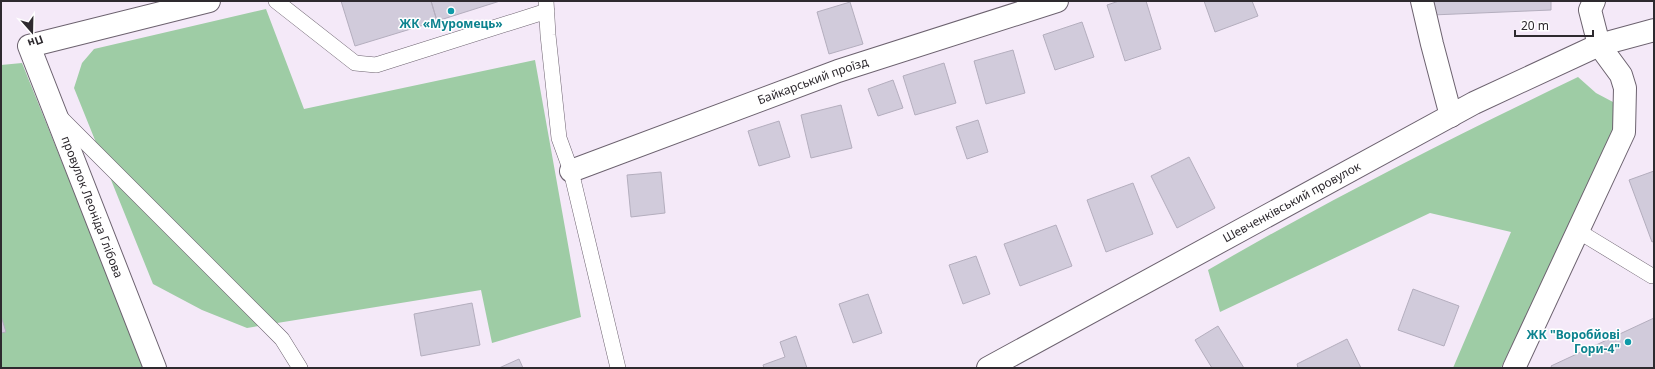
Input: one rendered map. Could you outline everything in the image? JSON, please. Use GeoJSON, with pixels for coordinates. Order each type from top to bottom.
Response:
{"type":"FeatureCollection","features":[{"type":"Feature","properties":{"kind":"street","name":"Байкарський проїзд"},"geometry":{"type":"LineString","coordinates":[[571,171],[838,71],[1057,1]]}},
{"type":"Feature","properties":{"kind":"street"},"geometry":{"type":"LineString","coordinates":[[1422,1],[1451,116]]}},
{"type":"Feature","properties":{"kind":"street"},"geometry":{"type":"LineString","coordinates":[[1514,368],[1624,132],[1626,88],[1621,75],[1599,45],[1590,10],[1594,1]]}},
{"type":"Feature","properties":{"kind":"street","name":"провулок Леоніда Глібова"},"geometry":{"type":"LineString","coordinates":[[155,368],[29,46],[204,2]]}},
{"type":"Feature","properties":{"kind":"street","name":"Шевченківський провулок"},"geometry":{"type":"LineString","coordinates":[[988,368],[1474,103],[1599,45],[1654,30]]}},
{"type":"Feature","properties":{"kind":"lane"},"geometry":{"type":"LineString","coordinates":[[276,1],[355,62],[376,65],[546,6],[558,138],[571,171],[618,368]]}},
{"type":"Feature","properties":{"kind":"lane"},"geometry":{"type":"LineString","coordinates":[[54,111],[282,339],[300,368]]}},
{"type":"Feature","properties":{"kind":"lane"},"geometry":{"type":"LineString","coordinates":[[1578,231],[1652,276],[1654,275]]}},
{"type":"Feature","properties":{"kind":"green space"},"geometry":{"type":"Polygon","coordinates":[[[266,9],[304,109],[535,60],[581,317],[492,343],[481,290],[247,328],[202,310],[153,284],[74,88],[82,63],[94,49],[266,9]]]}},
{"type":"Feature","properties":{"kind":"green space"},"geometry":{"type":"Polygon","coordinates":[[[22,63],[145,368],[1,368],[1,65],[22,63]]]}},
{"type":"Feature","properties":{"kind":"green space"},"geometry":{"type":"Polygon","coordinates":[[[1578,77],[1596,93],[1613,102],[1618,118],[1606,151],[1501,368],[1453,368],[1511,232],[1430,213],[1220,312],[1208,270],[1253,244],[1391,170],[1578,77]]]}},
{"type":"Feature","properties":{"kind":"building"},"geometry":{"type":"Polygon","coordinates":[[[341,1],[431,1],[437,21],[355,46],[341,1]]]}},
{"type":"Feature","properties":{"kind":"building","name":"ЖК «Муромець»"},"geometry":{"type":"Polygon","coordinates":[[[431,1],[500,1],[437,21],[431,1]]]}},
{"type":"Feature","properties":{"kind":"building"},"geometry":{"type":"Polygon","coordinates":[[[1119,1],[1146,1],[1161,49],[1125,61],[1107,5],[1119,1]]]}},
{"type":"Feature","properties":{"kind":"building"},"geometry":{"type":"Polygon","coordinates":[[[1204,1],[1252,1],[1258,16],[1215,32],[1204,1]]]}},
{"type":"Feature","properties":{"kind":"building"},"geometry":{"type":"Polygon","coordinates":[[[1431,1],[1551,1],[1551,10],[1432,15],[1431,1]]]}},
{"type":"Feature","properties":{"kind":"building"},"geometry":{"type":"Polygon","coordinates":[[[850,2],[863,44],[829,54],[817,12],[850,2]]]}},
{"type":"Feature","properties":{"kind":"building"},"geometry":{"type":"Polygon","coordinates":[[[1082,22],[1094,57],[1055,70],[1043,35],[1082,22]]]}},
{"type":"Feature","properties":{"kind":"building"},"geometry":{"type":"Polygon","coordinates":[[[1013,50],[1025,93],[986,104],[974,61],[1013,50]]]}},
{"type":"Feature","properties":{"kind":"building"},"geometry":{"type":"Polygon","coordinates":[[[944,63],[956,103],[915,115],[903,76],[944,63]]]}},
{"type":"Feature","properties":{"kind":"building"},"geometry":{"type":"Polygon","coordinates":[[[893,80],[903,108],[878,116],[868,89],[893,80]]]}},
{"type":"Feature","properties":{"kind":"building"},"geometry":{"type":"Polygon","coordinates":[[[841,105],[852,148],[811,158],[801,115],[841,105]]]}},
{"type":"Feature","properties":{"kind":"building"},"geometry":{"type":"Polygon","coordinates":[[[978,120],[988,152],[967,159],[956,127],[978,120]]]}},
{"type":"Feature","properties":{"kind":"building"},"geometry":{"type":"Polygon","coordinates":[[[779,121],[790,157],[759,166],[748,131],[779,121]]]}},
{"type":"Feature","properties":{"kind":"building"},"geometry":{"type":"Polygon","coordinates":[[[1189,157],[1215,208],[1177,228],[1151,176],[1189,157]]]}},
{"type":"Feature","properties":{"kind":"building"},"geometry":{"type":"Polygon","coordinates":[[[1654,171],[1654,241],[1652,242],[1629,180],[1654,171]]]}},
{"type":"Feature","properties":{"kind":"building"},"geometry":{"type":"Polygon","coordinates":[[[661,172],[665,213],[631,217],[627,175],[661,172]]]}},
{"type":"Feature","properties":{"kind":"building"},"geometry":{"type":"Polygon","coordinates":[[[1133,183],[1153,234],[1106,252],[1087,200],[1133,183]]]}},
{"type":"Feature","properties":{"kind":"building"},"geometry":{"type":"Polygon","coordinates":[[[1056,225],[1072,266],[1020,286],[1004,244],[1056,225]]]}},
{"type":"Feature","properties":{"kind":"building"},"geometry":{"type":"Polygon","coordinates":[[[976,256],[990,294],[963,304],[949,265],[976,256]]]}},
{"type":"Feature","properties":{"kind":"building"},"geometry":{"type":"Polygon","coordinates":[[[1413,289],[1459,306],[1444,346],[1398,330],[1413,289]]]}},
{"type":"Feature","properties":{"kind":"building"},"geometry":{"type":"Polygon","coordinates":[[[868,294],[882,333],[853,343],[839,304],[868,294]]]}},
{"type":"Feature","properties":{"kind":"building"},"geometry":{"type":"Polygon","coordinates":[[[472,303],[480,345],[421,356],[414,314],[472,303]]]}},
{"type":"Feature","properties":{"kind":"building"},"geometry":{"type":"Polygon","coordinates":[[[1,316],[6,332],[1,333],[1,316]]]}},
{"type":"Feature","properties":{"kind":"building","name":"ЖК \"Воробйові Гори-4\""},"geometry":{"type":"Polygon","coordinates":[[[1654,318],[1654,368],[1552,368],[1551,366],[1654,318]]]}},
{"type":"Feature","properties":{"kind":"building"},"geometry":{"type":"Polygon","coordinates":[[[1218,326],[1244,368],[1212,368],[1195,340],[1218,326]]]}},
{"type":"Feature","properties":{"kind":"building"},"geometry":{"type":"Polygon","coordinates":[[[796,336],[807,368],[764,368],[763,365],[785,357],[780,342],[796,336]]]}},
{"type":"Feature","properties":{"kind":"building"},"geometry":{"type":"Polygon","coordinates":[[[1347,339],[1361,368],[1298,368],[1297,364],[1347,339]]]}},
{"type":"Feature","properties":{"kind":"building"},"geometry":{"type":"Polygon","coordinates":[[[519,359],[523,368],[499,368],[519,359]]]}},
{"type":"Feature","properties":{"kind":"place","name":"ЖК «Муромець»"},"geometry":{"type":"Point","coordinates":[451,11]}},
{"type":"Feature","properties":{"kind":"place","name":"ЖК \"Воробйові Гори-4\""},"geometry":{"type":"Point","coordinates":[1628,342]}}]}
